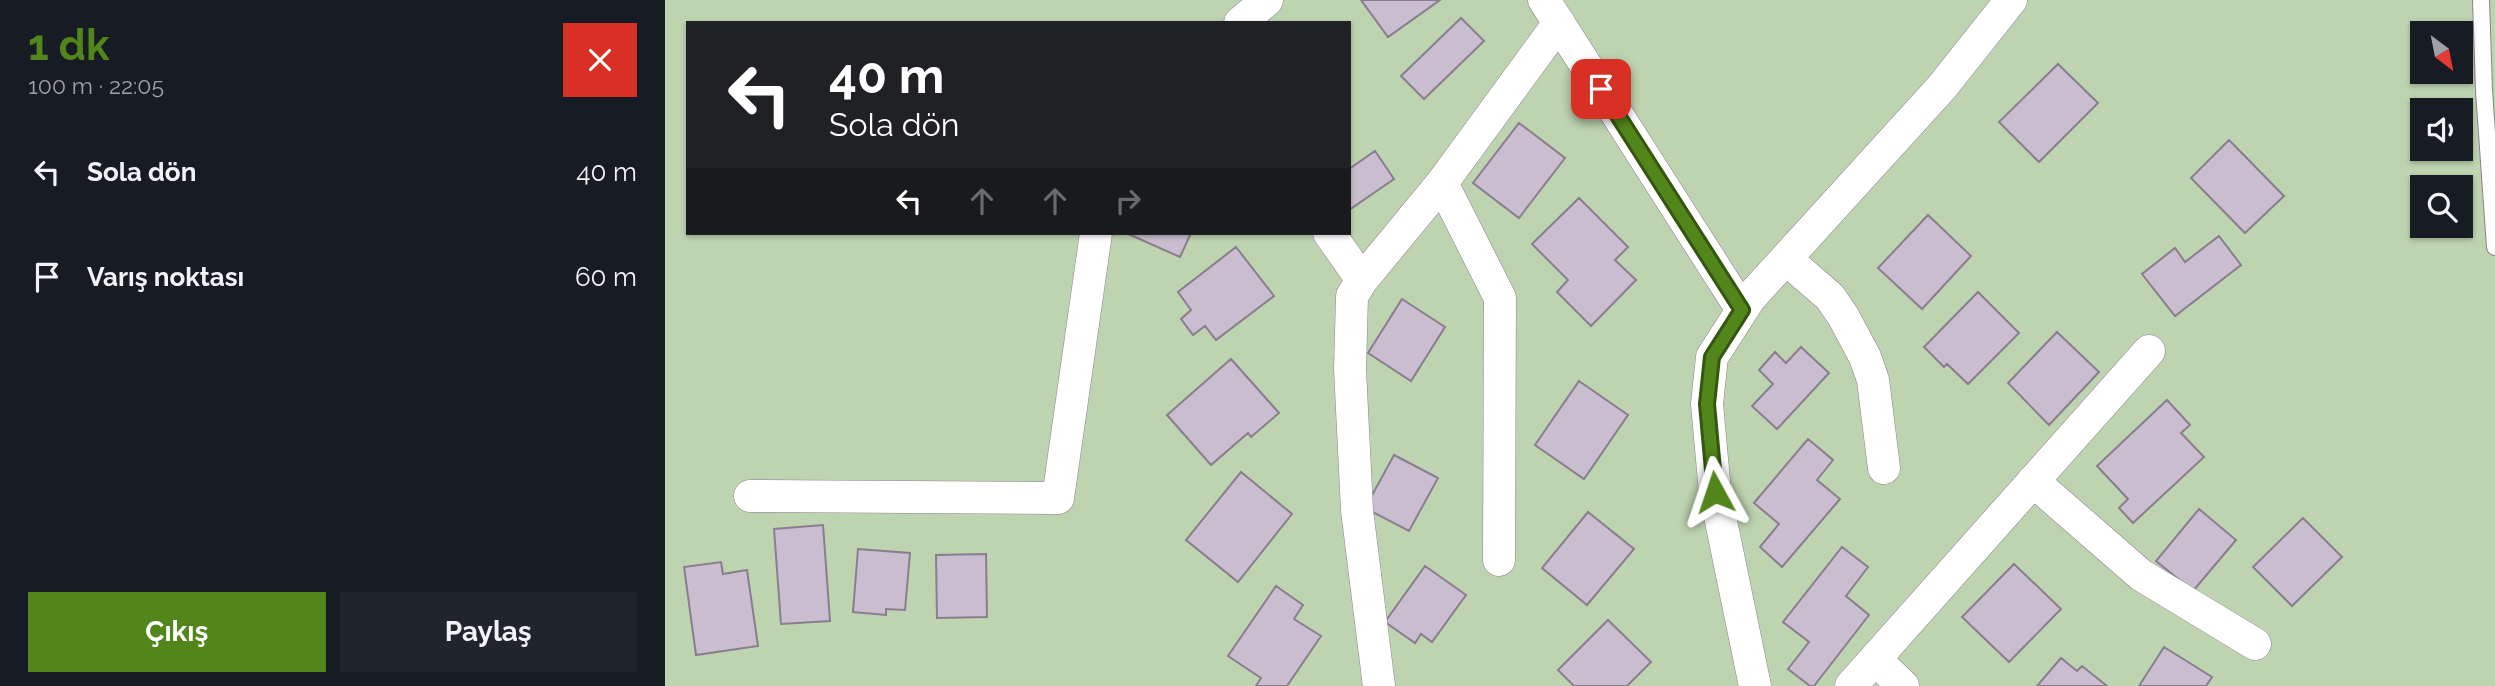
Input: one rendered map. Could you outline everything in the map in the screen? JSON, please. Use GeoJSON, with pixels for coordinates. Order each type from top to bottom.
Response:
{"type":"FeatureCollection","features":[{"type":"Feature","properties":{"kind":"street"},"geometry":{"type":"LineString","coordinates":[[1242,21],[1267,0]]}},
{"type":"Feature","properties":{"kind":"street"},"geometry":{"type":"LineString","coordinates":[[1755,686],[1715,492],[1707,404],[1712,357],[1750,298],[1942,87],[2011,0]]}},
{"type":"Feature","properties":{"kind":"street"},"geometry":{"type":"LineString","coordinates":[[1379,686],[1357,510],[1351,394],[1352,296],[1362,280],[1442,183],[1552,12],[1742,310]]}},
{"type":"Feature","properties":{"kind":"street"},"geometry":{"type":"LineString","coordinates":[[1442,183],[1500,298],[1499,560]]}},
{"type":"Feature","properties":{"kind":"street"},"geometry":{"type":"LineString","coordinates":[[750,496],[1058,498],[1096,235]]}},
{"type":"Feature","properties":{"kind":"street"},"geometry":{"type":"LineString","coordinates":[[1330,235],[1362,280]]}},
{"type":"Feature","properties":{"kind":"street"},"geometry":{"type":"LineString","coordinates":[[1786,259],[1830,297],[1865,358],[1873,380],[1884,468]]}},
{"type":"Feature","properties":{"kind":"street"},"geometry":{"type":"LineString","coordinates":[[1851,686],[2149,351]]}},
{"type":"Feature","properties":{"kind":"street"},"geometry":{"type":"LineString","coordinates":[[2033,481],[2141,575],[2255,644]]}},
{"type":"Feature","properties":{"kind":"street"},"geometry":{"type":"LineString","coordinates":[[1875,659],[1903,686]]}},
{"type":"Feature","properties":{"kind":"lane"},"geometry":{"type":"LineString","coordinates":[[2481,0],[2484,91],[2495,247]]}},
{"type":"Feature","properties":{"kind":"green space"},"geometry":{"type":"Polygon","coordinates":[[[665,0],[2495,0],[2495,686],[665,686],[665,0]]]}},
{"type":"Feature","properties":{"kind":"building"},"geometry":{"type":"Polygon","coordinates":[[[1361,0],[1440,0],[1388,37],[1361,0]]]}},
{"type":"Feature","properties":{"kind":"building"},"geometry":{"type":"Polygon","coordinates":[[[1461,18],[1484,41],[1424,99],[1401,76],[1461,18]]]}},
{"type":"Feature","properties":{"kind":"building"},"geometry":{"type":"Polygon","coordinates":[[[2058,64],[2098,103],[2039,162],[1999,122],[2058,64]]]}},
{"type":"Feature","properties":{"kind":"building"},"geometry":{"type":"Polygon","coordinates":[[[1519,123],[1565,158],[1519,218],[1473,183],[1519,123]]]}},
{"type":"Feature","properties":{"kind":"building"},"geometry":{"type":"Polygon","coordinates":[[[2229,140],[2284,196],[2245,233],[2191,178],[2229,140]]]}},
{"type":"Feature","properties":{"kind":"building"},"geometry":{"type":"Polygon","coordinates":[[[1375,151],[1394,179],[1351,209],[1351,168],[1375,151]]]}},
{"type":"Feature","properties":{"kind":"building"},"geometry":{"type":"Polygon","coordinates":[[[1579,198],[1628,247],[1615,260],[1636,280],[1591,326],[1557,292],[1568,280],[1532,244],[1579,198]]]}},
{"type":"Feature","properties":{"kind":"building"},"geometry":{"type":"Polygon","coordinates":[[[1928,215],[1971,256],[1922,309],[1878,268],[1928,215]]]}},
{"type":"Feature","properties":{"kind":"building"},"geometry":{"type":"Polygon","coordinates":[[[1130,235],[1190,235],[1180,257],[1130,235]]]}},
{"type":"Feature","properties":{"kind":"building"},"geometry":{"type":"Polygon","coordinates":[[[2219,236],[2241,265],[2175,316],[2142,274],[2175,248],[2185,262],[2219,236]]]}},
{"type":"Feature","properties":{"kind":"building"},"geometry":{"type":"Polygon","coordinates":[[[1236,247],[1274,296],[1216,340],[1205,326],[1193,335],[1181,319],[1191,310],[1178,292],[1236,247]]]}},
{"type":"Feature","properties":{"kind":"building"},"geometry":{"type":"Polygon","coordinates":[[[1978,292],[2019,333],[1968,384],[1947,364],[1944,367],[1924,347],[1978,292]]]}},
{"type":"Feature","properties":{"kind":"building"},"geometry":{"type":"Polygon","coordinates":[[[1402,299],[1445,327],[1411,381],[1368,353],[1402,299]]]}},
{"type":"Feature","properties":{"kind":"building"},"geometry":{"type":"Polygon","coordinates":[[[2057,332],[2099,372],[2049,425],[2008,383],[2057,332]]]}},
{"type":"Feature","properties":{"kind":"building"},"geometry":{"type":"Polygon","coordinates":[[[1801,347],[1829,373],[1777,429],[1752,406],[1773,384],[1759,370],[1775,352],[1786,363],[1801,347]]]}},
{"type":"Feature","properties":{"kind":"building"},"geometry":{"type":"Polygon","coordinates":[[[1231,359],[1279,413],[1251,437],[1248,433],[1211,465],[1167,415],[1231,359]]]}},
{"type":"Feature","properties":{"kind":"building"},"geometry":{"type":"Polygon","coordinates":[[[1579,381],[1628,415],[1584,479],[1535,445],[1579,381]]]}},
{"type":"Feature","properties":{"kind":"building"},"geometry":{"type":"Polygon","coordinates":[[[2167,400],[2190,425],[2181,433],[2204,457],[2133,523],[2119,508],[2128,499],[2097,466],[2167,400]]]}},
{"type":"Feature","properties":{"kind":"building"},"geometry":{"type":"Polygon","coordinates":[[[1808,439],[1833,460],[1817,480],[1840,499],[1782,567],[1760,547],[1779,524],[1754,503],[1808,439]]]}},
{"type":"Feature","properties":{"kind":"building"},"geometry":{"type":"Polygon","coordinates":[[[1394,455],[1438,478],[1409,531],[1365,508],[1394,455]]]}},
{"type":"Feature","properties":{"kind":"building"},"geometry":{"type":"Polygon","coordinates":[[[1241,472],[1292,514],[1238,582],[1186,540],[1241,472]]]}},
{"type":"Feature","properties":{"kind":"building"},"geometry":{"type":"Polygon","coordinates":[[[2199,509],[2236,540],[2193,591],[2156,561],[2199,509]]]}},
{"type":"Feature","properties":{"kind":"building"},"geometry":{"type":"Polygon","coordinates":[[[1588,512],[1634,549],[1587,605],[1542,568],[1588,512]]]}},
{"type":"Feature","properties":{"kind":"building"},"geometry":{"type":"Polygon","coordinates":[[[2303,518],[2342,557],[2292,606],[2253,567],[2303,518]]]}},
{"type":"Feature","properties":{"kind":"building"},"geometry":{"type":"Polygon","coordinates":[[[823,525],[830,621],[781,624],[774,529],[823,525]]]}},
{"type":"Feature","properties":{"kind":"building"},"geometry":{"type":"Polygon","coordinates":[[[1842,547],[1868,567],[1846,596],[1869,615],[1814,686],[1810,686],[1788,669],[1809,642],[1783,622],[1842,547]]]}},
{"type":"Feature","properties":{"kind":"building"},"geometry":{"type":"Polygon","coordinates":[[[858,549],[910,553],[905,610],[886,609],[886,615],[853,612],[858,549]]]}},
{"type":"Feature","properties":{"kind":"building"},"geometry":{"type":"Polygon","coordinates":[[[986,554],[987,617],[937,618],[936,555],[986,554]]]}},
{"type":"Feature","properties":{"kind":"building"},"geometry":{"type":"Polygon","coordinates":[[[721,562],[723,574],[747,570],[758,646],[696,655],[684,567],[721,562]]]}},
{"type":"Feature","properties":{"kind":"building"},"geometry":{"type":"Polygon","coordinates":[[[2014,564],[2061,609],[2009,662],[1962,617],[2014,564]]]}},
{"type":"Feature","properties":{"kind":"building"},"geometry":{"type":"Polygon","coordinates":[[[1425,566],[1466,595],[1432,642],[1421,634],[1415,643],[1385,622],[1425,566]]]}},
{"type":"Feature","properties":{"kind":"building"},"geometry":{"type":"Polygon","coordinates":[[[1276,586],[1303,605],[1294,619],[1321,636],[1287,686],[1256,686],[1261,678],[1228,656],[1276,586]]]}},
{"type":"Feature","properties":{"kind":"building"},"geometry":{"type":"Polygon","coordinates":[[[1608,620],[1651,662],[1627,686],[1574,686],[1558,670],[1608,620]]]}},
{"type":"Feature","properties":{"kind":"building"},"geometry":{"type":"Polygon","coordinates":[[[2164,647],[2212,677],[2206,686],[2139,686],[2164,647]]]}},
{"type":"Feature","properties":{"kind":"building"},"geometry":{"type":"Polygon","coordinates":[[[2061,658],[2077,671],[2082,666],[2107,686],[2037,686],[2061,658]]]}},
{"type":"Feature","properties":{"kind":"route"},"geometry":{"type":"LineString","coordinates":[[1601,89],[1742,310],[1712,357],[1707,404],[1715,492]]}}]}
